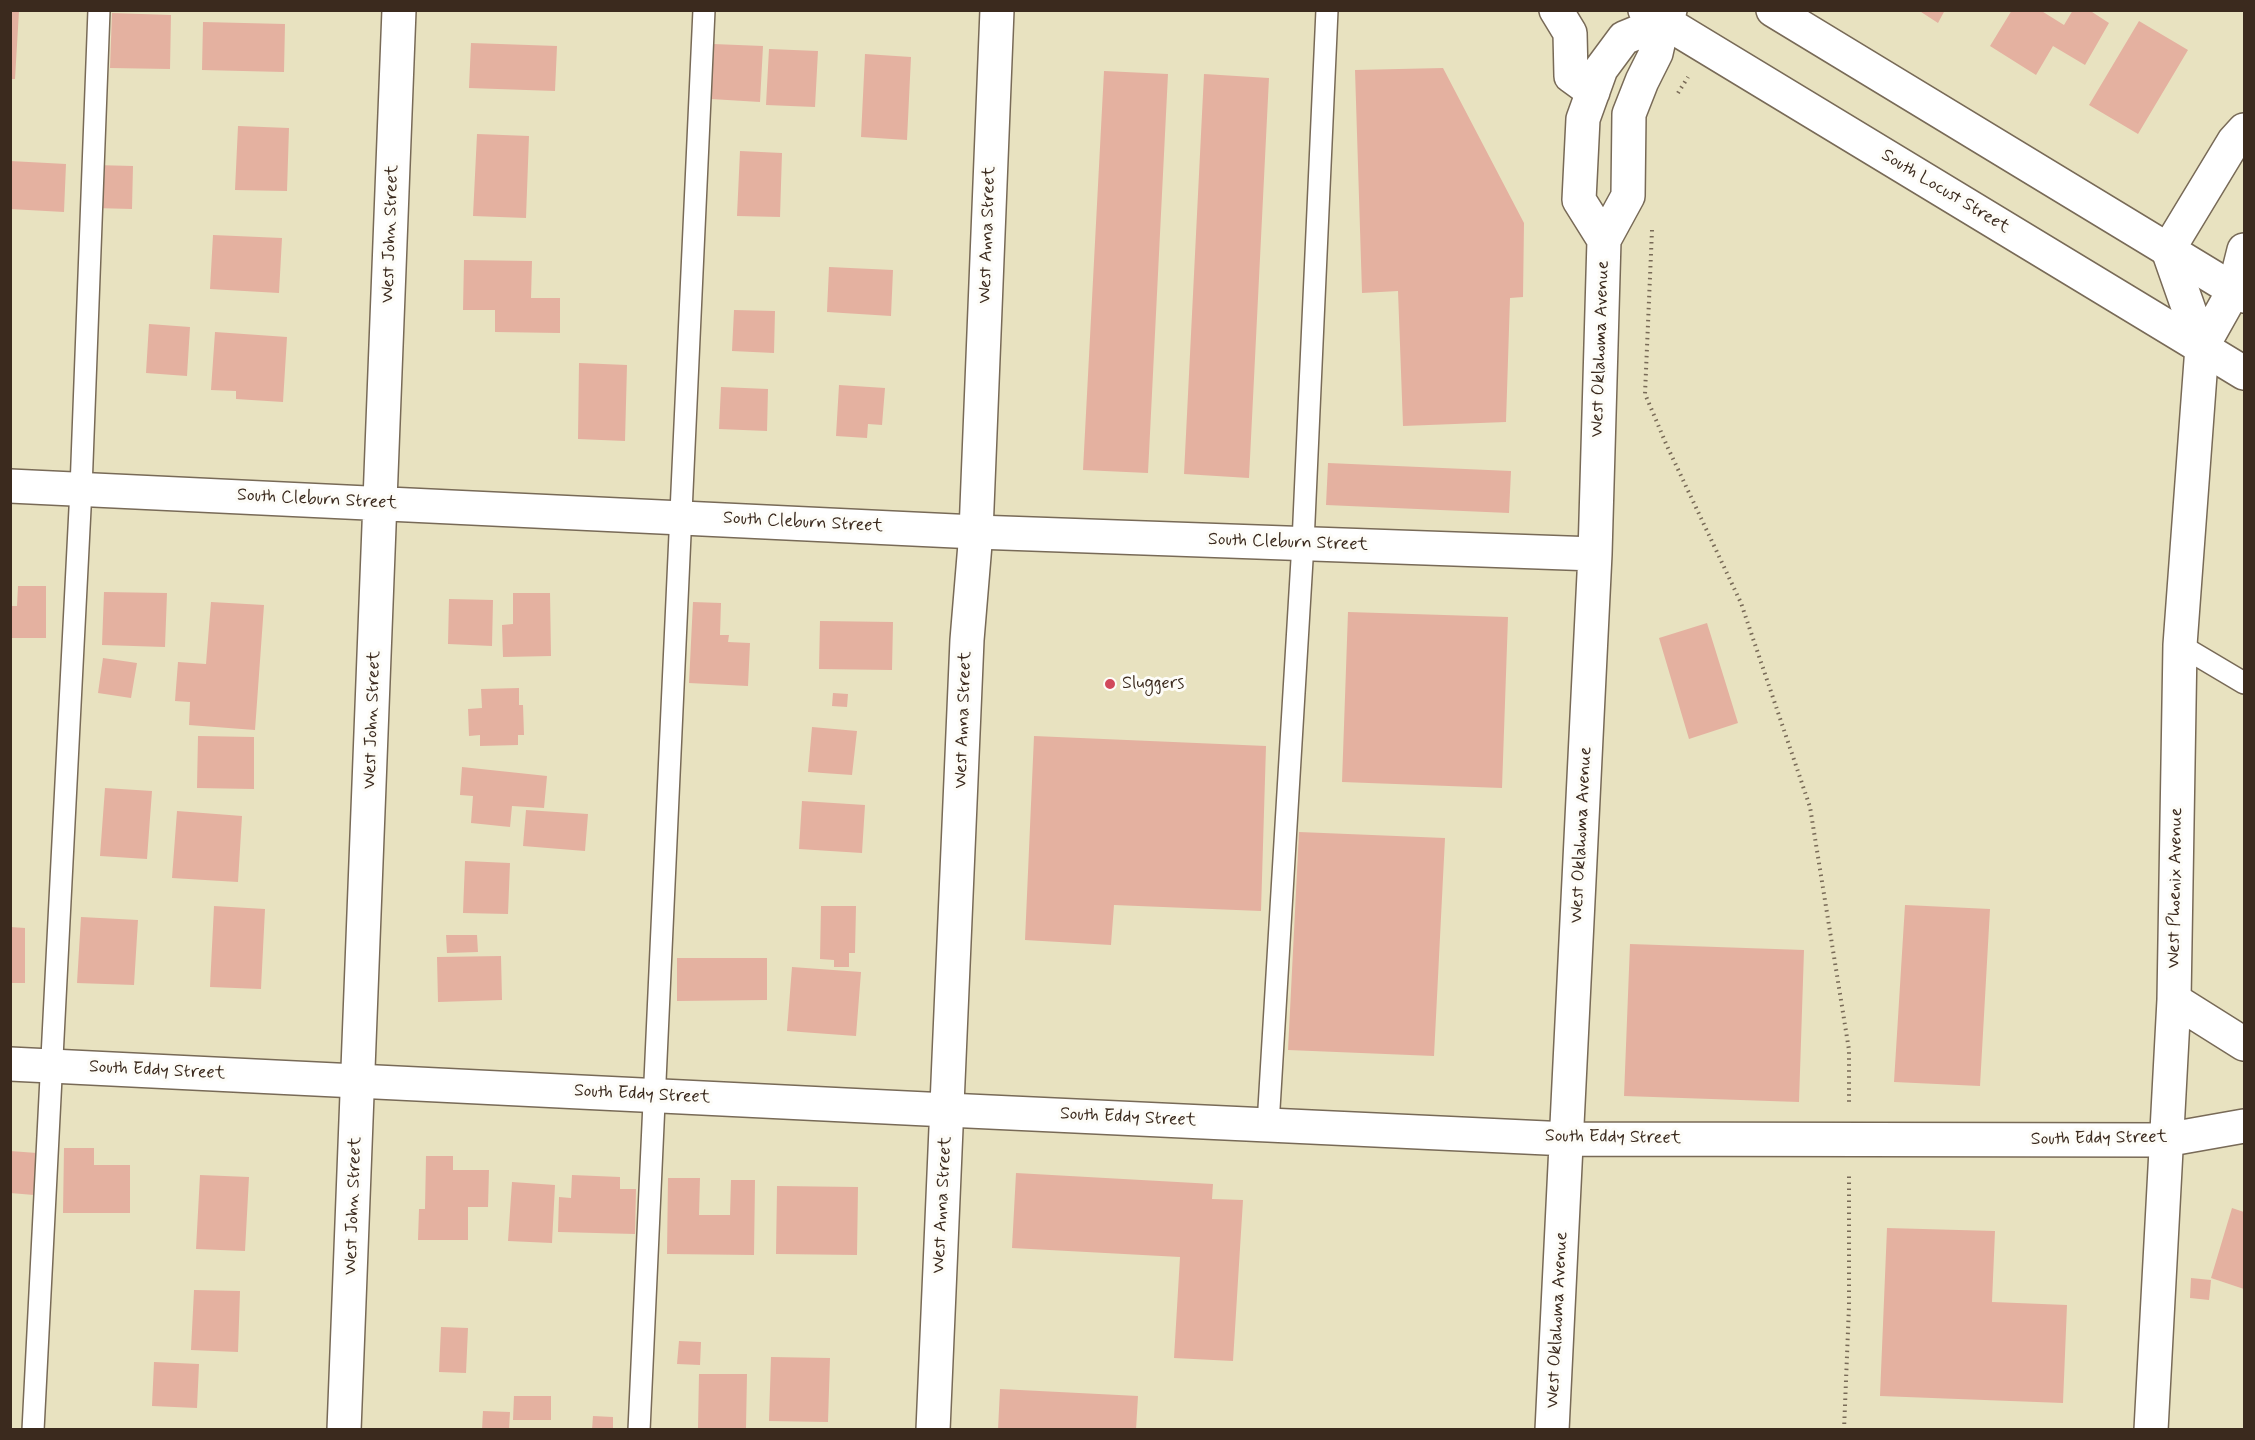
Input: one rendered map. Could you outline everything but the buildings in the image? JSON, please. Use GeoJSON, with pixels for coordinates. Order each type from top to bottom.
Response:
{"type":"FeatureCollection","features":[{"type":"Feature","properties":{"kind":"street","name":"West John Street"},"geometry":{"type":"LineString","coordinates":[[344,1430],[399,10]]}},
{"type":"Feature","properties":{"kind":"street","name":"West Anna Street"},"geometry":{"type":"LineString","coordinates":[[933,1430],[967,652],[976,532],[997,10]]}},
{"type":"Feature","properties":{"kind":"street"},"geometry":{"type":"LineString","coordinates":[[1556,10],[1570,33],[1572,76],[1593,92]]}},
{"type":"Feature","properties":{"kind":"street"},"geometry":{"type":"LineString","coordinates":[[1773,10],[2239,293]]}},
{"type":"Feature","properties":{"kind":"street","name":"West Oklahoma Avenue"},"geometry":{"type":"LineString","coordinates":[[1604,240],[1579,200],[1583,119],[1601,69],[1624,38],[1659,14]]}},
{"type":"Feature","properties":{"kind":"street","name":"West Oklahoma Avenue"},"geometry":{"type":"LineString","coordinates":[[1552,1430],[1596,554],[1604,240],[1628,196],[1629,114],[1656,53],[1659,14]]}},
{"type":"Feature","properties":{"kind":"street","name":"South Locust Street"},"geometry":{"type":"LineString","coordinates":[[1659,14],[2244,373]]}},
{"type":"Feature","properties":{"kind":"street"},"geometry":{"type":"LineString","coordinates":[[2168,250],[2234,141],[2244,130]]}},
{"type":"Feature","properties":{"kind":"street","name":"West Phoenix Avenue"},"geometry":{"type":"LineString","coordinates":[[2151,1430],[2174,1000],[2180,645],[2202,347],[2168,250]]}},
{"type":"Feature","properties":{"kind":"street","name":"West Phoenix Avenue"},"geometry":{"type":"LineString","coordinates":[[2202,347],[2239,293],[2244,250]]}},
{"type":"Feature","properties":{"kind":"street","name":"South Cleburn Street"},"geometry":{"type":"LineString","coordinates":[[10,486],[976,532],[1596,554]]}},
{"type":"Feature","properties":{"kind":"street"},"geometry":{"type":"LineString","coordinates":[[2174,1000],[2244,1044]]}},
{"type":"Feature","properties":{"kind":"street","name":"South Eddy Street"},"geometry":{"type":"LineString","coordinates":[[10,1064],[1568,1139],[2166,1140],[2244,1126]]}},
{"type":"Feature","properties":{"kind":"lane"},"geometry":{"type":"LineString","coordinates":[[33,1430],[81,489],[99,10]]}},
{"type":"Feature","properties":{"kind":"lane"},"geometry":{"type":"LineString","coordinates":[[639,1430],[705,10]]}},
{"type":"Feature","properties":{"kind":"lane"},"geometry":{"type":"LineString","coordinates":[[1268,1125],[1303,543],[1327,10]]}},
{"type":"Feature","properties":{"kind":"lane"},"geometry":{"type":"LineString","coordinates":[[2180,645],[2244,683]]}},
{"type":"Feature","properties":{"kind":"path"},"geometry":{"type":"LineString","coordinates":[[1677,96],[1689,75]]}},
{"type":"Feature","properties":{"kind":"path"},"geometry":{"type":"LineString","coordinates":[[1652,228],[1645,394],[1741,603],[1810,807],[1849,1050],[1849,1306],[1844,1430]]}},
{"type":"Feature","properties":{"kind":"place","name":"Sluggers"},"geometry":{"type":"Point","coordinates":[1110,684]}}]}
